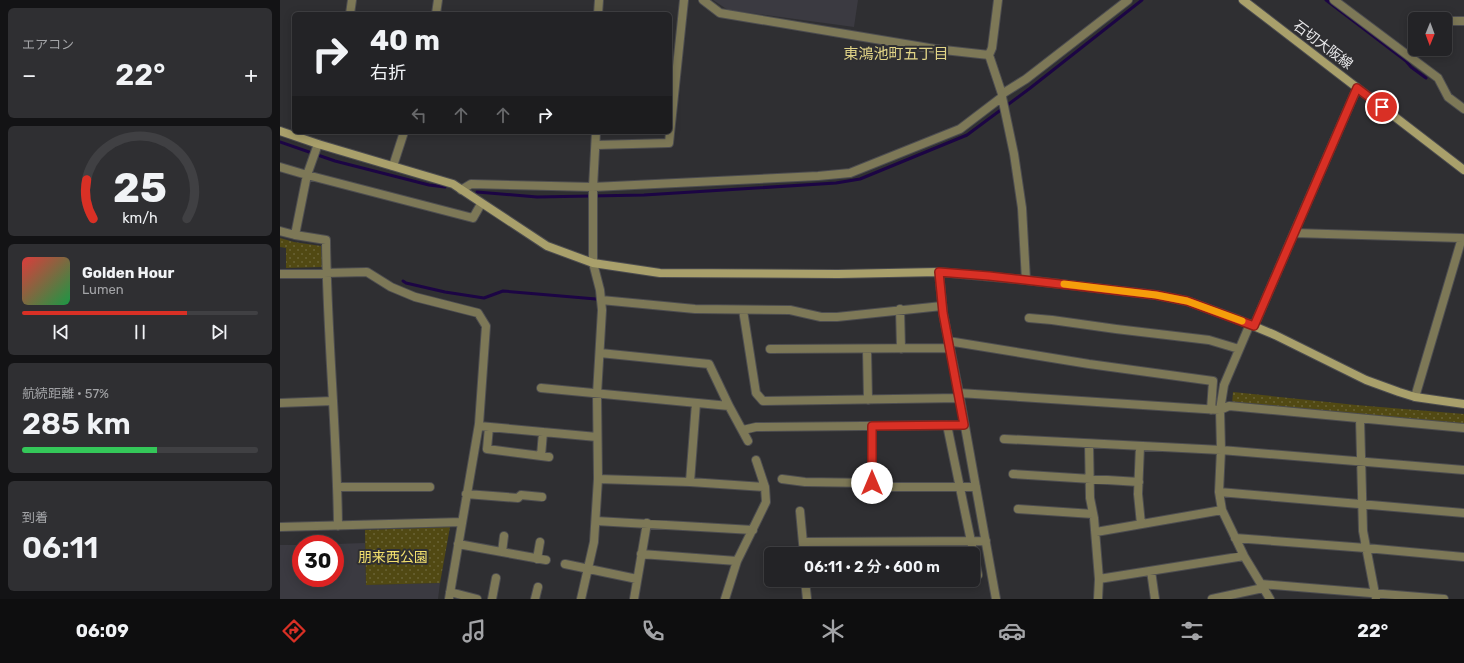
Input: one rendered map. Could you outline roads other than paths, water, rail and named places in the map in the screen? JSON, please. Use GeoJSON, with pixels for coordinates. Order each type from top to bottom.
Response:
{"type":"FeatureCollection","features":[{"type":"Feature","properties":{"kind":"street"},"geometry":{"type":"LineString","coordinates":[[350,12],[352,0]]}},
{"type":"Feature","properties":{"kind":"street"},"geometry":{"type":"LineString","coordinates":[[436,12],[438,0]]}},
{"type":"Feature","properties":{"kind":"street"},"geometry":{"type":"LineString","coordinates":[[598,12],[599,0]]}},
{"type":"Feature","properties":{"kind":"street"},"geometry":{"type":"LineString","coordinates":[[672,114],[684,0]]}},
{"type":"Feature","properties":{"kind":"street"},"geometry":{"type":"LineString","coordinates":[[703,0],[720,13],[935,49],[989,55]]}},
{"type":"Feature","properties":{"kind":"street"},"geometry":{"type":"LineString","coordinates":[[998,0],[992,48],[989,55],[1002,97],[1014,154],[1022,208],[1026,280]]}},
{"type":"Feature","properties":{"kind":"street"},"geometry":{"type":"LineString","coordinates":[[461,190],[471,184],[593,188],[850,173],[960,130],[1128,0]]}},
{"type":"Feature","properties":{"kind":"street","name":"石切大阪線"},"geometry":{"type":"LineString","coordinates":[[1243,0],[1464,170]]}},
{"type":"Feature","properties":{"kind":"street"},"geometry":{"type":"LineString","coordinates":[[1334,0],[1438,78],[1448,96],[1464,109]]}},
{"type":"Feature","properties":{"kind":"street"},"geometry":{"type":"LineString","coordinates":[[1452,22],[1464,21]]}},
{"type":"Feature","properties":{"kind":"street"},"geometry":{"type":"LineString","coordinates":[[1270,599],[1244,556],[1222,510],[1219,492],[1221,450],[1220,410],[1224,385],[1294,233],[1357,88]]}},
{"type":"Feature","properties":{"kind":"street"},"geometry":{"type":"LineString","coordinates":[[280,130],[292,132]]}},
{"type":"Feature","properties":{"kind":"street"},"geometry":{"type":"LineString","coordinates":[[296,134],[317,146],[453,184],[481,204],[547,246],[593,263],[660,273],[838,274],[939,272],[1026,280],[1156,295],[1187,301],[1252,325],[1366,380],[1415,397],[1464,404]]}},
{"type":"Feature","properties":{"kind":"street"},"geometry":{"type":"LineString","coordinates":[[393,166],[403,134]]}},
{"type":"Feature","properties":{"kind":"street"},"geometry":{"type":"LineString","coordinates":[[581,599],[594,542],[598,479],[597,394],[600,353],[601,300],[593,263],[593,188],[596,134]]}},
{"type":"Feature","properties":{"kind":"street"},"geometry":{"type":"LineString","coordinates":[[596,145],[669,143],[670,134]]}},
{"type":"Feature","properties":{"kind":"street"},"geometry":{"type":"LineString","coordinates":[[295,235],[307,176],[317,146]]}},
{"type":"Feature","properties":{"kind":"street"},"geometry":{"type":"LineString","coordinates":[[280,167],[307,176],[473,218],[481,204]]}},
{"type":"Feature","properties":{"kind":"street"},"geometry":{"type":"LineString","coordinates":[[280,230],[295,235],[326,240],[326,273],[332,401],[338,487],[338,526]]}},
{"type":"Feature","properties":{"kind":"street"},"geometry":{"type":"LineString","coordinates":[[1294,233],[1462,238],[1415,397]]}},
{"type":"Feature","properties":{"kind":"street"},"geometry":{"type":"LineString","coordinates":[[280,274],[367,272],[391,286],[415,297],[478,312],[486,326],[479,426],[449,596],[478,599]]}},
{"type":"Feature","properties":{"kind":"street"},"geometry":{"type":"LineString","coordinates":[[939,272],[942,306],[996,599]]}},
{"type":"Feature","properties":{"kind":"street"},"geometry":{"type":"LineString","coordinates":[[601,300],[695,309],[790,310],[822,317],[837,317],[900,309],[942,306]]}},
{"type":"Feature","properties":{"kind":"street"},"geometry":{"type":"LineString","coordinates":[[900,309],[901,349]]}},
{"type":"Feature","properties":{"kind":"street"},"geometry":{"type":"LineString","coordinates":[[743,310],[756,393],[763,401],[868,400],[959,396],[1211,410],[1220,410],[1228,406],[1464,428]]}},
{"type":"Feature","properties":{"kind":"street"},"geometry":{"type":"LineString","coordinates":[[1028,318],[1209,340],[1239,350]]}},
{"type":"Feature","properties":{"kind":"street"},"geometry":{"type":"LineString","coordinates":[[770,349],[867,350],[949,345],[1214,381],[1211,410]]}},
{"type":"Feature","properties":{"kind":"street"},"geometry":{"type":"LineString","coordinates":[[867,350],[868,400]]}},
{"type":"Feature","properties":{"kind":"street"},"geometry":{"type":"LineString","coordinates":[[600,353],[709,364],[748,441]]}},
{"type":"Feature","properties":{"kind":"street"},"geometry":{"type":"LineString","coordinates":[[541,388],[729,406]]}},
{"type":"Feature","properties":{"kind":"street"},"geometry":{"type":"LineString","coordinates":[[280,403],[332,401]]}},
{"type":"Feature","properties":{"kind":"street"},"geometry":{"type":"LineString","coordinates":[[690,482],[696,403]]}},
{"type":"Feature","properties":{"kind":"street"},"geometry":{"type":"LineString","coordinates":[[1360,419],[1363,531],[1375,596]]}},
{"type":"Feature","properties":{"kind":"street"},"geometry":{"type":"LineString","coordinates":[[947,425],[972,547]]}},
{"type":"Feature","properties":{"kind":"street"},"geometry":{"type":"LineString","coordinates":[[743,430],[756,428],[964,425]]}},
{"type":"Feature","properties":{"kind":"street"},"geometry":{"type":"LineString","coordinates":[[479,426],[597,437]]}},
{"type":"Feature","properties":{"kind":"street"},"geometry":{"type":"LineString","coordinates":[[872,426],[872,487],[976,487]]}},
{"type":"Feature","properties":{"kind":"street"},"geometry":{"type":"LineString","coordinates":[[489,427],[486,449],[545,456],[543,432]]}},
{"type":"Feature","properties":{"kind":"street"},"geometry":{"type":"LineString","coordinates":[[1004,438],[1089,444],[1221,450],[1464,470]]}},
{"type":"Feature","properties":{"kind":"street"},"geometry":{"type":"LineString","coordinates":[[1089,444],[1090,498],[1096,532],[1099,579],[1098,599]]}},
{"type":"Feature","properties":{"kind":"street"},"geometry":{"type":"LineString","coordinates":[[1140,446],[1138,494],[1141,524]]}},
{"type":"Feature","properties":{"kind":"street"},"geometry":{"type":"LineString","coordinates":[[725,599],[737,561],[766,502],[765,487],[756,460]]}},
{"type":"Feature","properties":{"kind":"street"},"geometry":{"type":"LineString","coordinates":[[1013,474],[1139,482]]}},
{"type":"Feature","properties":{"kind":"street"},"geometry":{"type":"LineString","coordinates":[[598,479],[690,482],[765,487]]}},
{"type":"Feature","properties":{"kind":"street"},"geometry":{"type":"LineString","coordinates":[[782,479],[805,482],[872,483]]}},
{"type":"Feature","properties":{"kind":"street"},"geometry":{"type":"LineString","coordinates":[[338,487],[430,487]]}},
{"type":"Feature","properties":{"kind":"street"},"geometry":{"type":"LineString","coordinates":[[1219,492],[1464,513]]}},
{"type":"Feature","properties":{"kind":"street"},"geometry":{"type":"LineString","coordinates":[[466,494],[518,498],[521,495],[542,497]]}},
{"type":"Feature","properties":{"kind":"street"},"geometry":{"type":"LineString","coordinates":[[1018,509],[1093,514]]}},
{"type":"Feature","properties":{"kind":"street"},"geometry":{"type":"LineString","coordinates":[[1096,532],[1222,510]]}},
{"type":"Feature","properties":{"kind":"street"},"geometry":{"type":"LineString","coordinates":[[800,512],[803,547]]}},
{"type":"Feature","properties":{"kind":"street"},"geometry":{"type":"LineString","coordinates":[[596,521],[753,530]]}},
{"type":"Feature","properties":{"kind":"street"},"geometry":{"type":"LineString","coordinates":[[280,527],[462,522]]}},
{"type":"Feature","properties":{"kind":"street"},"geometry":{"type":"LineString","coordinates":[[634,599],[647,523]]}},
{"type":"Feature","properties":{"kind":"street"},"geometry":{"type":"LineString","coordinates":[[502,552],[504,536]]}},
{"type":"Feature","properties":{"kind":"street"},"geometry":{"type":"LineString","coordinates":[[1235,538],[1464,557]]}},
{"type":"Feature","properties":{"kind":"street"},"geometry":{"type":"LineString","coordinates":[[803,542],[986,541]]}},
{"type":"Feature","properties":{"kind":"street"},"geometry":{"type":"LineString","coordinates":[[537,559],[540,542]]}},
{"type":"Feature","properties":{"kind":"street"},"geometry":{"type":"LineString","coordinates":[[458,544],[546,560]]}},
{"type":"Feature","properties":{"kind":"street"},"geometry":{"type":"LineString","coordinates":[[641,554],[737,561]]}},
{"type":"Feature","properties":{"kind":"street"},"geometry":{"type":"LineString","coordinates":[[1099,579],[1244,556]]}},
{"type":"Feature","properties":{"kind":"street"},"geometry":{"type":"LineString","coordinates":[[565,564],[637,579]]}},
{"type":"Feature","properties":{"kind":"street"},"geometry":{"type":"LineString","coordinates":[[1151,571],[1155,599]]}},
{"type":"Feature","properties":{"kind":"street"},"geometry":{"type":"LineString","coordinates":[[980,575],[991,575]]}},
{"type":"Feature","properties":{"kind":"street"},"geometry":{"type":"LineString","coordinates":[[492,599],[496,578]]}},
{"type":"Feature","properties":{"kind":"street"},"geometry":{"type":"LineString","coordinates":[[1212,599],[1262,586],[1375,596],[1444,599]]}},
{"type":"Feature","properties":{"kind":"street"},"geometry":{"type":"LineString","coordinates":[[535,599],[538,587]]}},
{"type":"Feature","properties":{"kind":"street"},"geometry":{"type":"LineString","coordinates":[[806,587],[807,599]]}},
{"type":"Feature","properties":{"kind":"waterway"},"geometry":{"type":"LineString","coordinates":[[477,192],[537,197],[644,195],[836,183],[860,179],[967,135],[1029,89],[1142,0]]}},
{"type":"Feature","properties":{"kind":"waterway"},"geometry":{"type":"LineString","coordinates":[[1326,0],[1426,78]]}},
{"type":"Feature","properties":{"kind":"waterway"},"geometry":{"type":"LineString","coordinates":[[280,142],[335,161],[429,185],[445,187]]}},
{"type":"Feature","properties":{"kind":"waterway"},"geometry":{"type":"LineString","coordinates":[[403,281],[445,292],[484,298],[503,291],[596,299]]}},
{"type":"Feature","properties":{"kind":"district","name":"東鴻池町五丁目"},"geometry":{"type":"Point","coordinates":[896,54]}},
{"type":"Feature","properties":{"kind":"park label","name":"朋来西公園"},"geometry":{"type":"Point","coordinates":[393,557]}}]}
